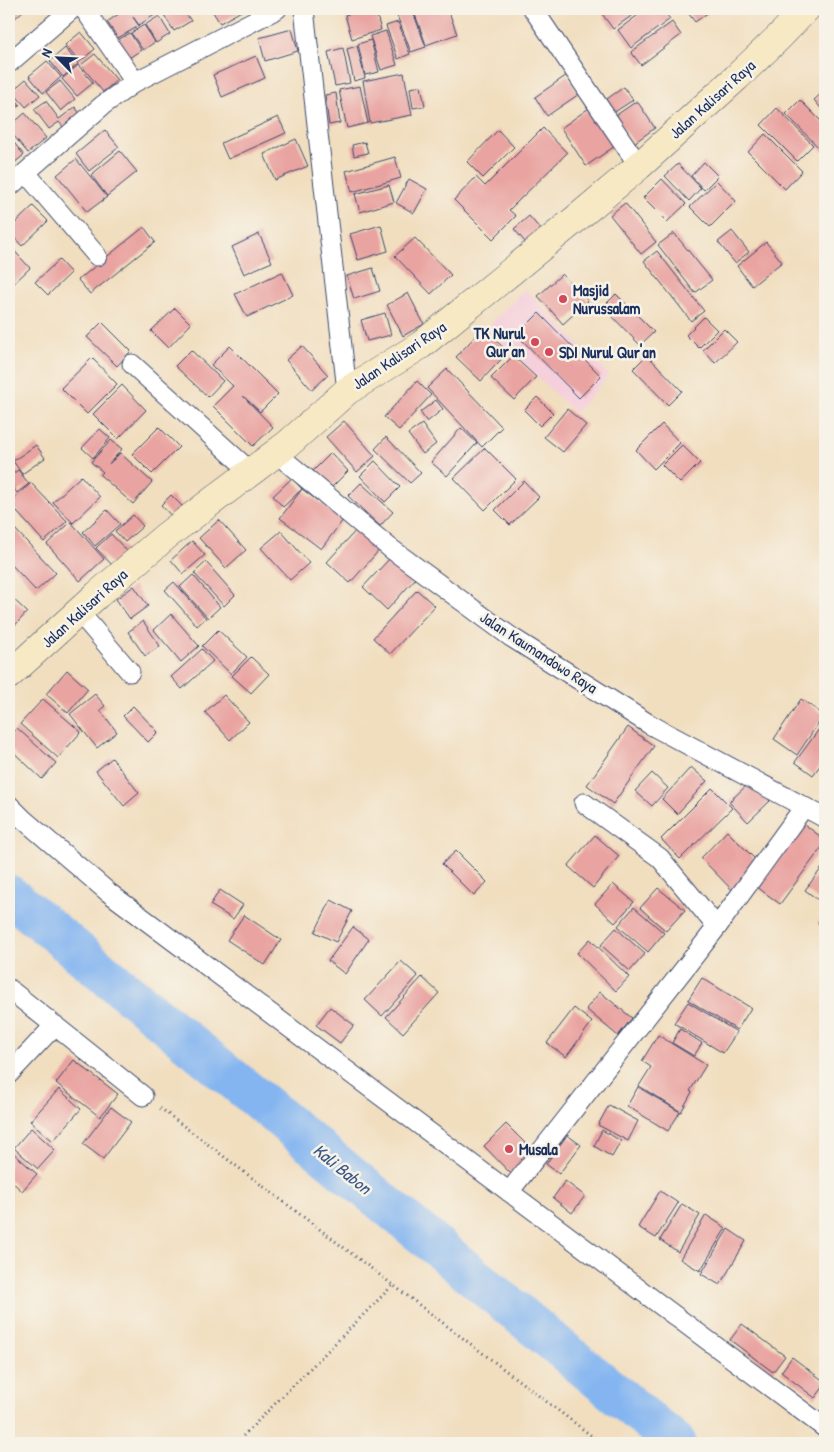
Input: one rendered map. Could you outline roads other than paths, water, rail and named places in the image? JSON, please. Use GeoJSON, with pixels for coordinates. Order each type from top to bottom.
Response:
{"type":"FeatureCollection","features":[{"type":"Feature","properties":{"kind":"street"},"geometry":{"type":"LineString","coordinates":[[9,62],[72,9]]}},
{"type":"Feature","properties":{"kind":"street"},"geometry":{"type":"LineString","coordinates":[[84,9],[135,82]]}},
{"type":"Feature","properties":{"kind":"street"},"geometry":{"type":"LineString","coordinates":[[9,187],[103,105],[135,82],[277,9]]}},
{"type":"Feature","properties":{"kind":"street"},"geometry":{"type":"LineString","coordinates":[[304,9],[348,391]]}},
{"type":"Feature","properties":{"kind":"street"},"geometry":{"type":"LineString","coordinates":[[533,9],[639,166]]}},
{"type":"Feature","properties":{"kind":"street","name":"Jalan Kalisari Raya"},"geometry":{"type":"LineString","coordinates":[[9,675],[166,536],[276,453],[348,391],[420,345],[639,166],[736,78],[806,9]]}},
{"type":"Feature","properties":{"kind":"street"},"geometry":{"type":"LineString","coordinates":[[26,173],[97,256]]}},
{"type":"Feature","properties":{"kind":"street"},"geometry":{"type":"LineString","coordinates":[[132,364],[251,472]]}},
{"type":"Feature","properties":{"kind":"street","name":"Jalan Kaumandowo Raya"},"geometry":{"type":"LineString","coordinates":[[276,453],[390,548],[512,637],[649,724],[825,818]]}},
{"type":"Feature","properties":{"kind":"street"},"geometry":{"type":"LineString","coordinates":[[79,612],[130,672]]}},
{"type":"Feature","properties":{"kind":"street"},"geometry":{"type":"LineString","coordinates":[[584,803],[660,858],[717,927]]}},
{"type":"Feature","properties":{"kind":"street"},"geometry":{"type":"LineString","coordinates":[[9,805],[108,892],[825,1428]]}},
{"type":"Feature","properties":{"kind":"street"},"geometry":{"type":"LineString","coordinates":[[509,1192],[717,927],[804,807]]}},
{"type":"Feature","properties":{"kind":"street"},"geometry":{"type":"LineString","coordinates":[[9,988],[143,1096]]}},
{"type":"Feature","properties":{"kind":"street"},"geometry":{"type":"LineString","coordinates":[[9,1074],[55,1025]]}},
{"type":"Feature","properties":{"kind":"waterway","name":"Kali Babon"},"geometry":{"type":"LineString","coordinates":[[9,895],[676,1443]]}},
{"type":"Feature","properties":{"kind":"place","name":"Masjid Nurussalam"},"geometry":{"type":"Point","coordinates":[563,299]}},
{"type":"Feature","properties":{"kind":"place","name":"TK Nurul Qur'an"},"geometry":{"type":"Point","coordinates":[535,342]}},
{"type":"Feature","properties":{"kind":"place","name":"SDI Nurul Qur'an"},"geometry":{"type":"Point","coordinates":[549,352]}},
{"type":"Feature","properties":{"kind":"place","name":"Musala"},"geometry":{"type":"Point","coordinates":[509,1149]}}]}
